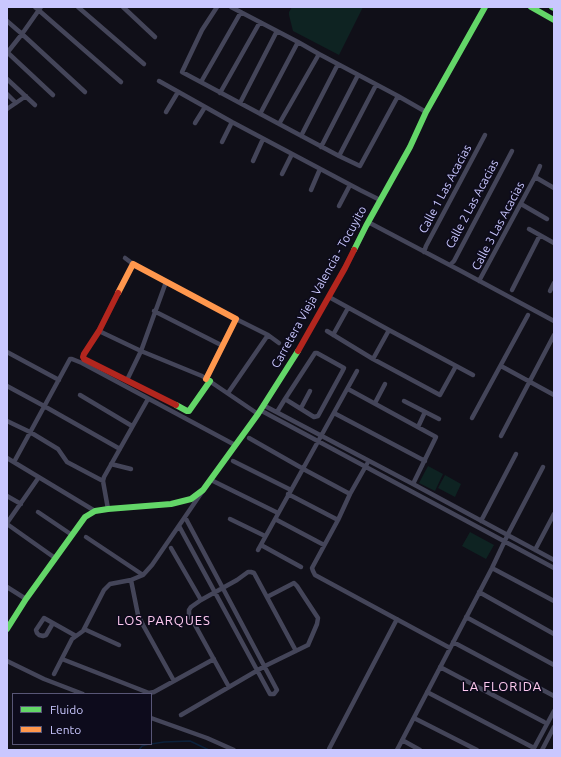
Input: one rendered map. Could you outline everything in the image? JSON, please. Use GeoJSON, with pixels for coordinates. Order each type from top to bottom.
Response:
{"type":"FeatureCollection","features":[{"type":"Feature","properties":{"kind":"street"},"geometry":{"type":"LineString","coordinates":[[78,7],[144,64]]}},
{"type":"Feature","properties":{"kind":"street"},"geometry":{"type":"LineString","coordinates":[[123,7],[155,37]]}},
{"type":"Feature","properties":{"kind":"street"},"geometry":{"type":"LineString","coordinates":[[217,7],[202,30],[182,72],[339,156],[360,166],[398,96]]}},
{"type":"Feature","properties":{"kind":"street"},"geometry":{"type":"LineString","coordinates":[[231,7],[426,112]]}},
{"type":"Feature","properties":{"kind":"street","name":"Carretera Vieja Valencia - Tocuyito"},"geometry":{"type":"LineString","coordinates":[[95,511],[172,504],[191,499],[203,490],[211,480],[260,410],[302,345],[410,147],[426,112],[485,7]]}},
{"type":"Feature","properties":{"kind":"street"},"geometry":{"type":"LineString","coordinates":[[531,7],[554,20]]}},
{"type":"Feature","properties":{"kind":"street"},"geometry":{"type":"LineString","coordinates":[[53,95],[7,53],[22,34],[39,8],[121,82]]}},
{"type":"Feature","properties":{"kind":"street"},"geometry":{"type":"LineString","coordinates":[[201,82],[241,12]]}},
{"type":"Feature","properties":{"kind":"street"},"geometry":{"type":"LineString","coordinates":[[7,21],[85,92]]}},
{"type":"Feature","properties":{"kind":"street"},"geometry":{"type":"LineString","coordinates":[[220,93],[260,22]]}},
{"type":"Feature","properties":{"kind":"street"},"geometry":{"type":"LineString","coordinates":[[240,103],[277,31]]}},
{"type":"Feature","properties":{"kind":"street"},"geometry":{"type":"LineString","coordinates":[[260,114],[298,42]]}},
{"type":"Feature","properties":{"kind":"street"},"geometry":{"type":"LineString","coordinates":[[279,124],[319,54]]}},
{"type":"Feature","properties":{"kind":"street"},"geometry":{"type":"LineString","coordinates":[[301,136],[338,64]]}},
{"type":"Feature","properties":{"kind":"street"},"geometry":{"type":"LineString","coordinates":[[321,147],[358,75]]}},
{"type":"Feature","properties":{"kind":"street"},"geometry":{"type":"LineString","coordinates":[[7,80],[35,105]]}},
{"type":"Feature","properties":{"kind":"street"},"geometry":{"type":"LineString","coordinates":[[159,81],[262,139],[380,200]]}},
{"type":"Feature","properties":{"kind":"street"},"geometry":{"type":"LineString","coordinates":[[339,156],[376,85]]}},
{"type":"Feature","properties":{"kind":"street"},"geometry":{"type":"LineString","coordinates":[[166,112],[178,92]]}},
{"type":"Feature","properties":{"kind":"street"},"geometry":{"type":"LineString","coordinates":[[7,94],[16,103]]}},
{"type":"Feature","properties":{"kind":"street"},"geometry":{"type":"LineString","coordinates":[[7,109],[26,96]]}},
{"type":"Feature","properties":{"kind":"street"},"geometry":{"type":"LineString","coordinates":[[195,123],[205,107]]}},
{"type":"Feature","properties":{"kind":"street"},"geometry":{"type":"LineString","coordinates":[[222,142],[232,122]]}},
{"type":"Feature","properties":{"kind":"street","name":"Calle 1 Las Acacias"},"geometry":{"type":"LineString","coordinates":[[424,252],[485,136]]}},
{"type":"Feature","properties":{"kind":"street"},"geometry":{"type":"LineString","coordinates":[[253,161],[262,139]]}},
{"type":"Feature","properties":{"kind":"street","name":"Calle 2 Las Acacias"},"geometry":{"type":"LineString","coordinates":[[450,265],[454,261],[512,151]]}},
{"type":"Feature","properties":{"kind":"street"},"geometry":{"type":"LineString","coordinates":[[282,174],[292,154]]}},
{"type":"Feature","properties":{"kind":"street"},"geometry":{"type":"LineString","coordinates":[[535,178],[540,166]]}},
{"type":"Feature","properties":{"kind":"street"},"geometry":{"type":"LineString","coordinates":[[311,190],[320,169]]}},
{"type":"Feature","properties":{"kind":"street","name":"Calle 3 Las Acacias"},"geometry":{"type":"LineString","coordinates":[[479,281],[535,178],[554,188]]}},
{"type":"Feature","properties":{"kind":"street"},"geometry":{"type":"LineString","coordinates":[[339,206],[350,185]]}},
{"type":"Feature","properties":{"kind":"street"},"geometry":{"type":"LineString","coordinates":[[520,204],[547,219]]}},
{"type":"Feature","properties":{"kind":"street"},"geometry":{"type":"LineString","coordinates":[[368,222],[554,321]]}},
{"type":"Feature","properties":{"kind":"street"},"geometry":{"type":"LineString","coordinates":[[528,229],[554,243]]}},
{"type":"Feature","properties":{"kind":"street"},"geometry":{"type":"LineString","coordinates":[[512,290],[540,235]]}},
{"type":"Feature","properties":{"kind":"street"},"geometry":{"type":"LineString","coordinates":[[125,258],[133,264],[279,342]]}},
{"type":"Feature","properties":{"kind":"street"},"geometry":{"type":"LineString","coordinates":[[133,264],[99,331],[84,354],[84,359],[189,411],[208,380],[236,319]]}},
{"type":"Feature","properties":{"kind":"street"},"geometry":{"type":"LineString","coordinates":[[127,380],[141,351],[154,311],[166,282]]}},
{"type":"Feature","properties":{"kind":"street"},"geometry":{"type":"LineString","coordinates":[[550,291],[554,283]]}},
{"type":"Feature","properties":{"kind":"street"},"geometry":{"type":"LineString","coordinates":[[329,297],[456,366],[474,374]]}},
{"type":"Feature","properties":{"kind":"street"},"geometry":{"type":"LineString","coordinates":[[333,335],[348,308]]}},
{"type":"Feature","properties":{"kind":"street"},"geometry":{"type":"LineString","coordinates":[[154,311],[223,346]]}},
{"type":"Feature","properties":{"kind":"street"},"geometry":{"type":"LineString","coordinates":[[472,418],[528,315]]}},
{"type":"Feature","properties":{"kind":"street"},"geometry":{"type":"LineString","coordinates":[[373,359],[389,330]]}},
{"type":"Feature","properties":{"kind":"street"},"geometry":{"type":"LineString","coordinates":[[99,331],[141,351],[202,376],[228,393],[554,568]]}},
{"type":"Feature","properties":{"kind":"street"},"geometry":{"type":"LineString","coordinates":[[327,331],[373,359],[440,395],[456,366]]}},
{"type":"Feature","properties":{"kind":"street"},"geometry":{"type":"LineString","coordinates":[[501,436],[554,335]]}},
{"type":"Feature","properties":{"kind":"street"},"geometry":{"type":"LineString","coordinates":[[228,393],[268,336]]}},
{"type":"Feature","properties":{"kind":"street"},"geometry":{"type":"LineString","coordinates":[[7,352],[58,380]]}},
{"type":"Feature","properties":{"kind":"street"},"geometry":{"type":"LineString","coordinates":[[277,412],[285,399],[316,353],[344,368],[318,416],[314,417],[285,399]]}},
{"type":"Feature","properties":{"kind":"street"},"geometry":{"type":"LineString","coordinates":[[14,462],[70,359],[74,359],[235,445]]}},
{"type":"Feature","properties":{"kind":"street"},"geometry":{"type":"LineString","coordinates":[[500,366],[554,395]]}},
{"type":"Feature","properties":{"kind":"street"},"geometry":{"type":"LineString","coordinates":[[258,550],[357,371]]}},
{"type":"Feature","properties":{"kind":"street"},"geometry":{"type":"LineString","coordinates":[[375,403],[385,384]]}},
{"type":"Feature","properties":{"kind":"street"},"geometry":{"type":"LineString","coordinates":[[7,386],[120,449]]}},
{"type":"Feature","properties":{"kind":"street"},"geometry":{"type":"LineString","coordinates":[[348,389],[436,437],[413,484]]}},
{"type":"Feature","properties":{"kind":"street"},"geometry":{"type":"LineString","coordinates":[[301,408],[310,391]]}},
{"type":"Feature","properties":{"kind":"street"},"geometry":{"type":"LineString","coordinates":[[80,395],[132,426]]}},
{"type":"Feature","properties":{"kind":"street"},"geometry":{"type":"LineString","coordinates":[[108,509],[103,481],[104,477],[148,399]]}},
{"type":"Feature","properties":{"kind":"street"},"geometry":{"type":"LineString","coordinates":[[404,401],[439,419]]}},
{"type":"Feature","properties":{"kind":"street"},"geometry":{"type":"LineString","coordinates":[[260,410],[277,412],[554,560]]}},
{"type":"Feature","properties":{"kind":"street"},"geometry":{"type":"LineString","coordinates":[[418,427],[425,412]]}},
{"type":"Feature","properties":{"kind":"street"},"geometry":{"type":"LineString","coordinates":[[334,413],[425,461]]}},
{"type":"Feature","properties":{"kind":"street"},"geometry":{"type":"LineString","coordinates":[[7,421],[30,432],[58,449],[67,462],[103,481]]}},
{"type":"Feature","properties":{"kind":"street"},"geometry":{"type":"LineString","coordinates":[[248,438],[350,494]]}},
{"type":"Feature","properties":{"kind":"street"},"geometry":{"type":"LineString","coordinates":[[481,521],[516,454]]}},
{"type":"Feature","properties":{"kind":"street"},"geometry":{"type":"LineString","coordinates":[[7,458],[95,511],[85,517],[26,599],[7,629]]}},
{"type":"Feature","properties":{"kind":"street"},"geometry":{"type":"LineString","coordinates":[[233,461],[338,520]]}},
{"type":"Feature","properties":{"kind":"street"},"geometry":{"type":"LineString","coordinates":[[369,461],[350,494],[338,520],[312,568],[314,575],[450,648]]}},
{"type":"Feature","properties":{"kind":"street"},"geometry":{"type":"LineString","coordinates":[[111,464],[130,469]]}},
{"type":"Feature","properties":{"kind":"street"},"geometry":{"type":"LineString","coordinates":[[397,750],[480,592],[543,467]]}},
{"type":"Feature","properties":{"kind":"street"},"geometry":{"type":"LineString","coordinates":[[39,477],[7,523],[55,558]]}},
{"type":"Feature","properties":{"kind":"street"},"geometry":{"type":"LineString","coordinates":[[211,480],[278,513]]}},
{"type":"Feature","properties":{"kind":"street"},"geometry":{"type":"LineString","coordinates":[[54,674],[72,639],[83,631],[104,590],[110,584],[131,580],[143,575],[152,566],[203,490]]}},
{"type":"Feature","properties":{"kind":"street"},"geometry":{"type":"LineString","coordinates":[[7,496],[21,504]]}},
{"type":"Feature","properties":{"kind":"street"},"geometry":{"type":"LineString","coordinates":[[38,512],[72,535]]}},
{"type":"Feature","properties":{"kind":"street"},"geometry":{"type":"LineString","coordinates":[[535,550],[554,514]]}},
{"type":"Feature","properties":{"kind":"street"},"geometry":{"type":"LineString","coordinates":[[179,526],[270,694],[274,694],[277,690],[265,666],[185,517]]}},
{"type":"Feature","properties":{"kind":"street"},"geometry":{"type":"LineString","coordinates":[[230,519],[265,536]]}},
{"type":"Feature","properties":{"kind":"street"},"geometry":{"type":"LineString","coordinates":[[274,519],[324,545]]}},
{"type":"Feature","properties":{"kind":"street"},"geometry":{"type":"LineString","coordinates":[[86,537],[143,575]]}},
{"type":"Feature","properties":{"kind":"street"},"geometry":{"type":"LineString","coordinates":[[261,545],[301,568]]}},
{"type":"Feature","properties":{"kind":"street"},"geometry":{"type":"LineString","coordinates":[[171,548],[201,600]]}},
{"type":"Feature","properties":{"kind":"street"},"geometry":{"type":"LineString","coordinates":[[492,568],[554,601]]}},
{"type":"Feature","properties":{"kind":"street"},"geometry":{"type":"LineString","coordinates":[[229,687],[189,614],[191,607],[248,572],[254,573],[296,651]]}},
{"type":"Feature","properties":{"kind":"street"},"geometry":{"type":"LineString","coordinates":[[131,580],[138,615],[174,681]]}},
{"type":"Feature","properties":{"kind":"street"},"geometry":{"type":"LineString","coordinates":[[181,715],[265,666],[308,645],[318,618],[295,584],[294,583],[267,597]]}},
{"type":"Feature","properties":{"kind":"street"},"geometry":{"type":"LineString","coordinates":[[7,587],[26,599]]}},
{"type":"Feature","properties":{"kind":"street"},"geometry":{"type":"LineString","coordinates":[[480,592],[554,634]]}},
{"type":"Feature","properties":{"kind":"street"},"geometry":{"type":"LineString","coordinates":[[466,617],[554,665]]}},
{"type":"Feature","properties":{"kind":"street"},"geometry":{"type":"LineString","coordinates":[[329,749],[396,619]]}},
{"type":"Feature","properties":{"kind":"street"},"geometry":{"type":"LineString","coordinates":[[53,623],[76,636]]}},
{"type":"Feature","properties":{"kind":"street"},"geometry":{"type":"LineString","coordinates":[[84,629],[119,645]]}},
{"type":"Feature","properties":{"kind":"street"},"geometry":{"type":"LineString","coordinates":[[453,642],[554,696]]}},
{"type":"Feature","properties":{"kind":"street"},"geometry":{"type":"LineString","coordinates":[[62,659],[149,693],[154,692],[214,659]]}},
{"type":"Feature","properties":{"kind":"street"},"geometry":{"type":"LineString","coordinates":[[7,660],[44,678],[82,693]]}},
{"type":"Feature","properties":{"kind":"street"},"geometry":{"type":"LineString","coordinates":[[440,667],[544,722]]}},
{"type":"Feature","properties":{"kind":"street"},"geometry":{"type":"LineString","coordinates":[[427,692],[534,749],[554,711]]}},
{"type":"Feature","properties":{"kind":"street"},"geometry":{"type":"LineString","coordinates":[[152,718],[207,738],[234,750]]}},
{"type":"Feature","properties":{"kind":"street"},"geometry":{"type":"LineString","coordinates":[[414,718],[477,750]]}},
{"type":"Feature","properties":{"kind":"street"},"geometry":{"type":"LineString","coordinates":[[542,750],[554,727]]}},
{"type":"Feature","properties":{"kind":"street"},"geometry":{"type":"LineString","coordinates":[[402,740],[420,750]]}},
{"type":"Feature","properties":{"kind":"green space"},"geometry":{"type":"Polygon","coordinates":[[[292,7],[363,7],[339,55],[293,31],[289,15],[292,7]]]}},
{"type":"Feature","properties":{"kind":"green space"},"geometry":{"type":"Polygon","coordinates":[[[428,466],[443,474],[435,491],[419,483],[428,466]]]}},
{"type":"Feature","properties":{"kind":"green space"},"geometry":{"type":"Polygon","coordinates":[[[445,475],[461,484],[455,497],[438,488],[445,475]]]}},
{"type":"Feature","properties":{"kind":"green space"},"geometry":{"type":"Polygon","coordinates":[[[470,532],[494,545],[486,559],[462,546],[470,532]]]}},
{"type":"Feature","properties":{"kind":"waterway"},"geometry":{"type":"LineString","coordinates":[[152,744],[190,741],[209,750]]}},
{"type":"Feature","properties":{"kind":"waterway"},"geometry":{"type":"LineString","coordinates":[[139,750],[142,746],[146,745]]}},
{"type":"Feature","properties":{"kind":"traffic: fast"},"geometry":{"type":"LineString","coordinates":[[354,250],[410,147],[426,112],[485,7]]}},
{"type":"Feature","properties":{"kind":"traffic: fast"},"geometry":{"type":"LineString","coordinates":[[531,7],[554,20]]}},
{"type":"Feature","properties":{"kind":"traffic: fast"},"geometry":{"type":"LineString","coordinates":[[7,629],[26,599],[85,517],[95,511],[108,509],[171,504],[191,499],[203,490],[258,414],[298,351]]}},
{"type":"Feature","properties":{"kind":"traffic: fast"},"geometry":{"type":"LineString","coordinates":[[176,405],[189,411],[210,381]]}},
{"type":"Feature","properties":{"kind":"traffic: slow"},"geometry":{"type":"LineString","coordinates":[[118,293],[133,264],[236,319],[206,379]]}},
{"type":"Feature","properties":{"kind":"traffic: jam"},"geometry":{"type":"LineString","coordinates":[[298,351],[354,250]]}},
{"type":"Feature","properties":{"kind":"traffic: jam"},"geometry":{"type":"LineString","coordinates":[[118,293],[99,331],[84,354],[84,359],[176,405]]}},
{"type":"Feature","properties":{"kind":"district","name":"LOS PARQUES"},"geometry":{"type":"Point","coordinates":[164,621]}},
{"type":"Feature","properties":{"kind":"district","name":"LA FLORIDA"},"geometry":{"type":"Point","coordinates":[502,687]}}]}
